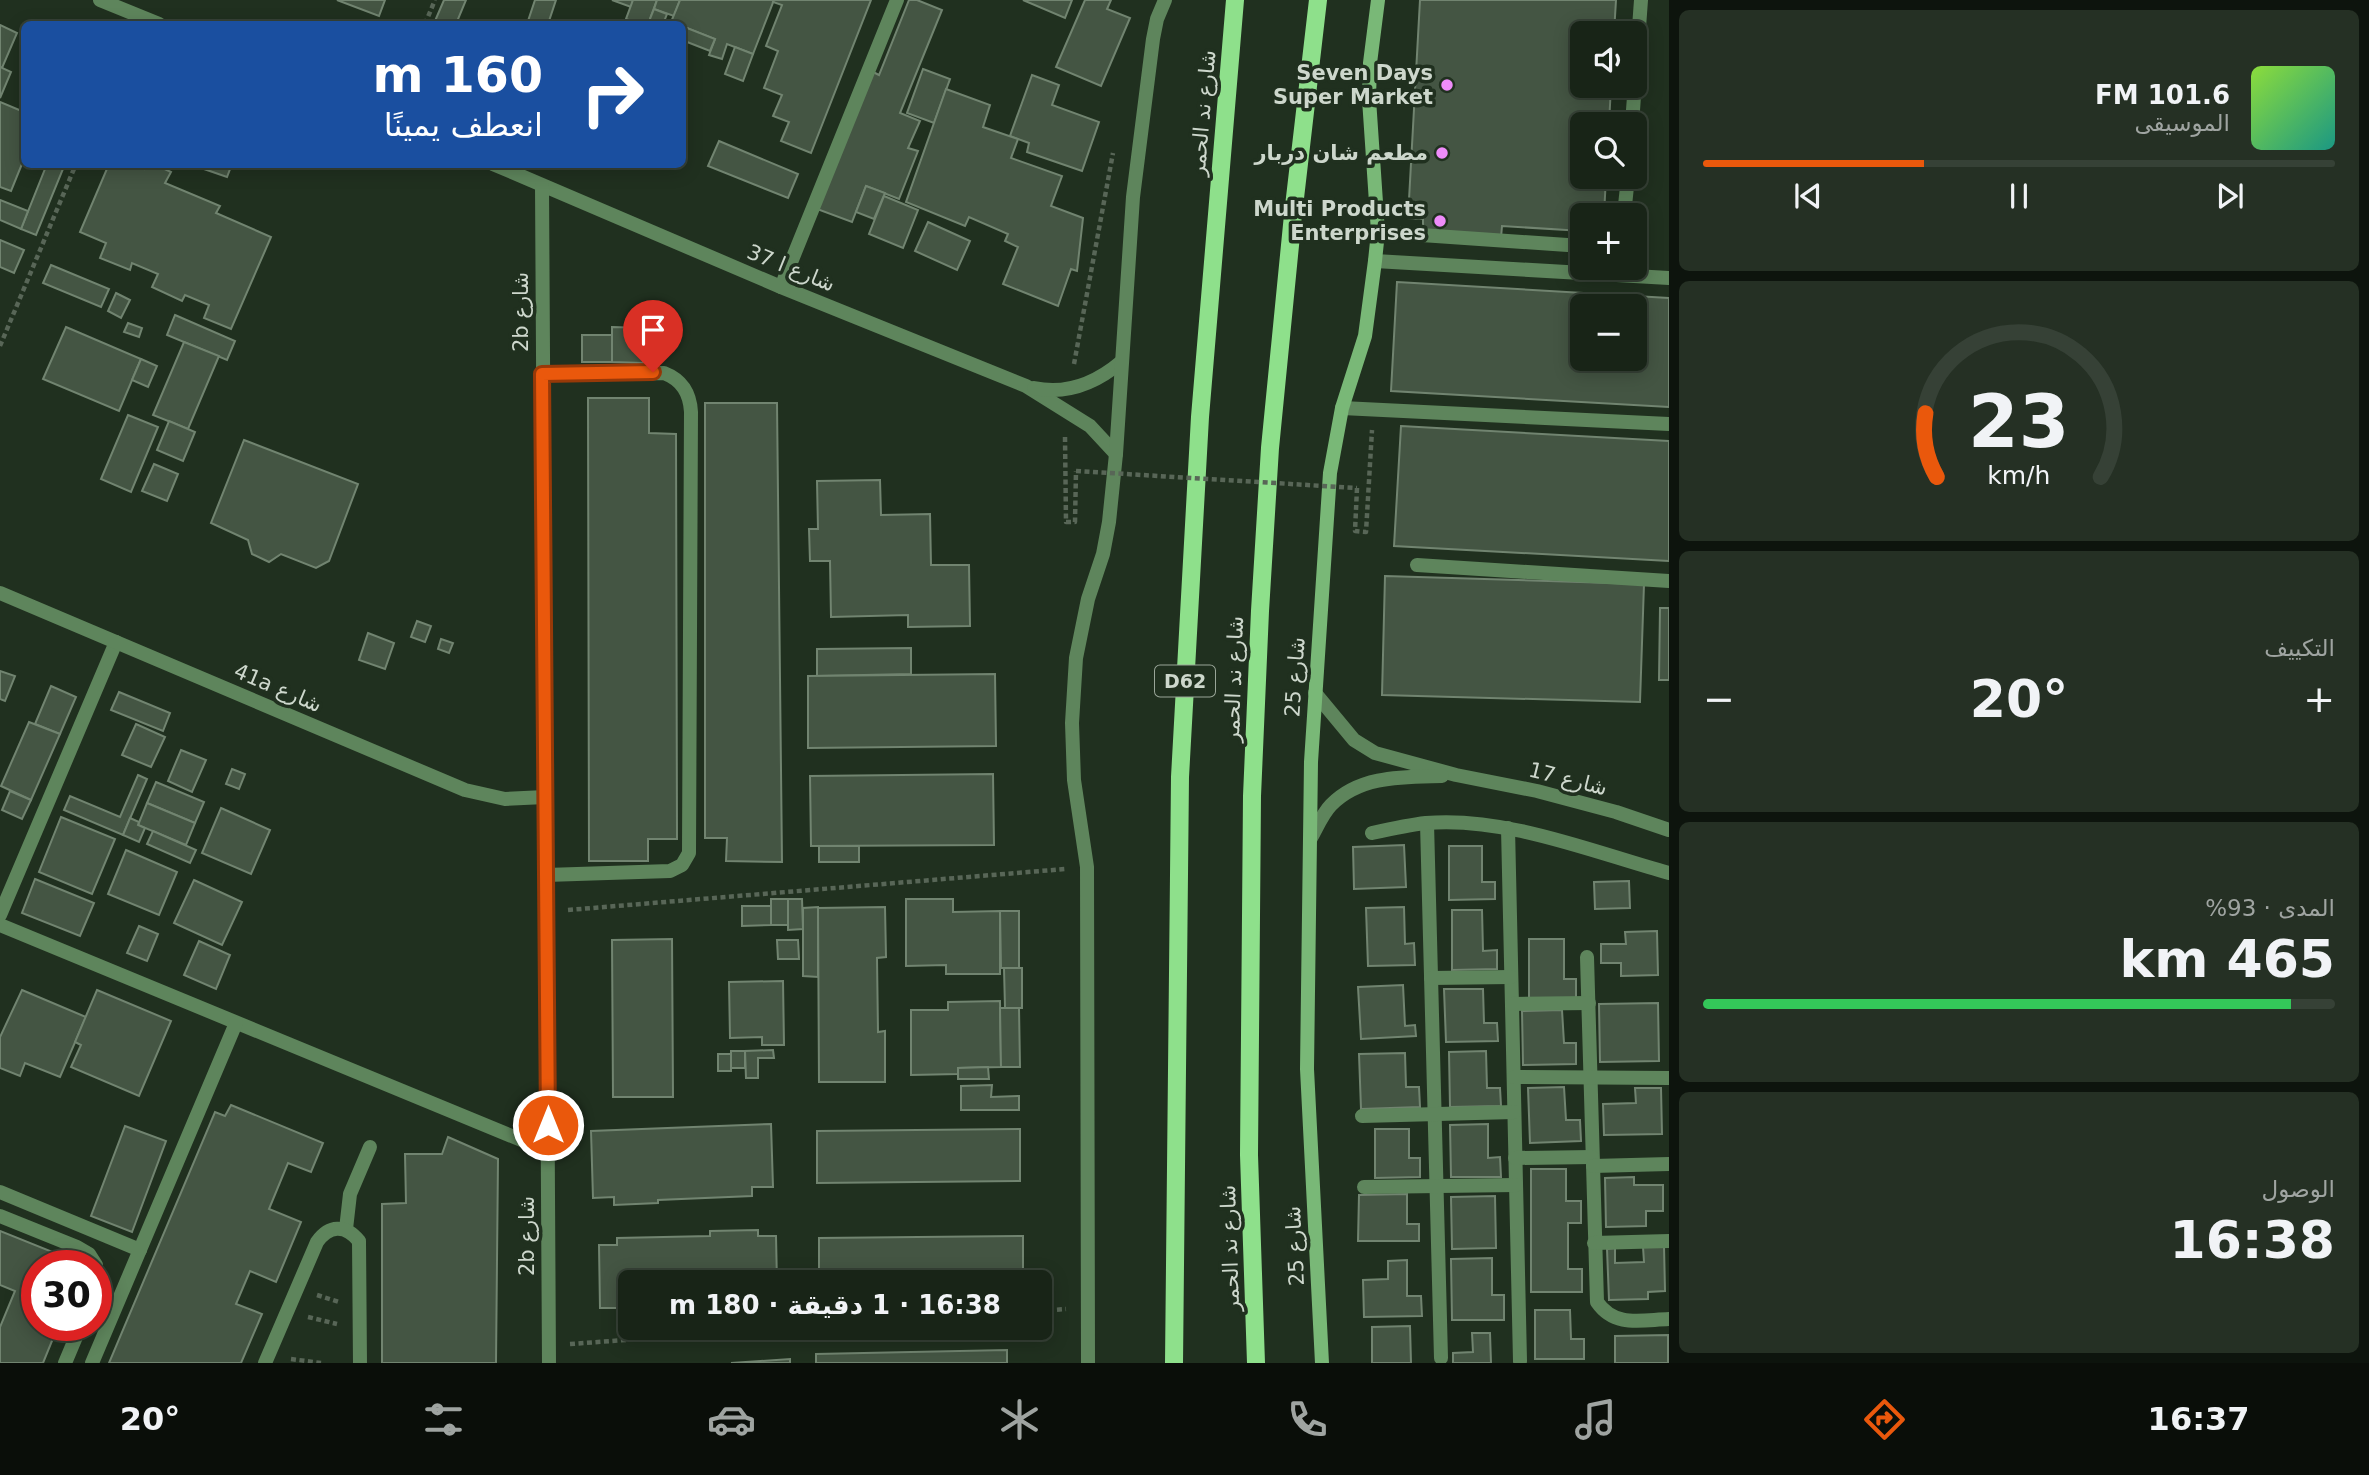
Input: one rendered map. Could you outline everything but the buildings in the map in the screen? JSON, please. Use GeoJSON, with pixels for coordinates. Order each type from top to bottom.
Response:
{"type":"FeatureCollection","features":[{"type":"Feature","properties":{"kind":"main road","name":"شارع ند الحمر"},"geometry":{"type":"LineString","coordinates":[[1174,1363],[1180,777],[1200,417],[1235,0]]}},
{"type":"Feature","properties":{"kind":"main road","name":"شارع ند الحمر"},"geometry":{"type":"LineString","coordinates":[[1256,1363],[1249,1156],[1252,796],[1259,611],[1270,449],[1318,0]]}},
{"type":"Feature","properties":{"kind":"street"},"geometry":{"type":"LineString","coordinates":[[100,0],[152,21]]}},
{"type":"Feature","properties":{"kind":"street"},"geometry":{"type":"LineString","coordinates":[[781,287],[897,0]]}},
{"type":"Feature","properties":{"kind":"street"},"geometry":{"type":"LineString","coordinates":[[1088,1363],[1087,867],[1074,780],[1072,723],[1076,658],[1088,599],[1103,554],[1109,522],[1133,197],[1153,38],[1165,0]]}},
{"type":"Feature","properties":{"kind":"street","name":"شارع 25"},"geometry":{"type":"LineString","coordinates":[[1322,1363],[1307,1069],[1315,693],[1330,473],[1342,408],[1365,336],[1376,261],[1378,232],[1369,99],[1370,63],[1378,0]]}},
{"type":"Feature","properties":{"kind":"street"},"geometry":{"type":"LineString","coordinates":[[1633,112],[1641,0]]}},
{"type":"Feature","properties":{"kind":"street","name":"شارع ا 37"},"geometry":{"type":"LineString","coordinates":[[502,168],[781,287],[1026,386],[1042,390],[1071,388],[1093,381],[1121,362]]}},
{"type":"Feature","properties":{"kind":"street","name":"2b شارع"},"geometry":{"type":"LineString","coordinates":[[542,186],[549,1363]]}},
{"type":"Feature","properties":{"kind":"street"},"geometry":{"type":"LineString","coordinates":[[1378,232],[1570,245]]}},
{"type":"Feature","properties":{"kind":"street"},"geometry":{"type":"LineString","coordinates":[[1376,261],[1669,278]]}},
{"type":"Feature","properties":{"kind":"street"},"geometry":{"type":"LineString","coordinates":[[542,374],[664,373],[681,383],[691,401],[689,853],[682,865],[670,872],[547,875]]}},
{"type":"Feature","properties":{"kind":"street","name":"شارع ا 37"},"geometry":{"type":"LineString","coordinates":[[1026,386],[1090,426],[1116,454]]}},
{"type":"Feature","properties":{"kind":"street"},"geometry":{"type":"LineString","coordinates":[[1342,408],[1669,424]]}},
{"type":"Feature","properties":{"kind":"street"},"geometry":{"type":"LineString","coordinates":[[1417,565],[1669,581]]}},
{"type":"Feature","properties":{"kind":"street","name":"41a شارع"},"geometry":{"type":"LineString","coordinates":[[0,593],[465,790],[505,799],[545,797]]}},
{"type":"Feature","properties":{"kind":"street"},"geometry":{"type":"LineString","coordinates":[[0,915],[116,642]]}},
{"type":"Feature","properties":{"kind":"street","name":"شارع 17"},"geometry":{"type":"LineString","coordinates":[[1315,693],[1354,740],[1375,753],[1456,775],[1536,791],[1616,812],[1669,830]]}},
{"type":"Feature","properties":{"kind":"street","name":"شارع 17"},"geometry":{"type":"LineString","coordinates":[[1311,838],[1331,805],[1363,784],[1382,779],[1456,775]]}},
{"type":"Feature","properties":{"kind":"street"},"geometry":{"type":"LineString","coordinates":[[1373,833],[1427,823],[1454,822],[1508,828],[1669,873]]}},
{"type":"Feature","properties":{"kind":"street"},"geometry":{"type":"LineString","coordinates":[[1427,823],[1441,1358]]}},
{"type":"Feature","properties":{"kind":"street"},"geometry":{"type":"LineString","coordinates":[[1508,828],[1520,1361]]}},
{"type":"Feature","properties":{"kind":"street"},"geometry":{"type":"LineString","coordinates":[[0,925],[548,1151]]}},
{"type":"Feature","properties":{"kind":"street"},"geometry":{"type":"LineString","coordinates":[[1587,957],[1597,1301],[1604,1312],[1614,1319],[1669,1319]]}},
{"type":"Feature","properties":{"kind":"street"},"geometry":{"type":"LineString","coordinates":[[1431,978],[1511,977]]}},
{"type":"Feature","properties":{"kind":"street"},"geometry":{"type":"LineString","coordinates":[[1512,1004],[1589,1003]]}},
{"type":"Feature","properties":{"kind":"street"},"geometry":{"type":"LineString","coordinates":[[92,1363],[236,1023]]}},
{"type":"Feature","properties":{"kind":"street"},"geometry":{"type":"LineString","coordinates":[[1514,1077],[1669,1078]]}},
{"type":"Feature","properties":{"kind":"street"},"geometry":{"type":"LineString","coordinates":[[1362,1116],[1514,1112]]}},
{"type":"Feature","properties":{"kind":"street"},"geometry":{"type":"LineString","coordinates":[[346,1229],[350,1194],[370,1147]]}},
{"type":"Feature","properties":{"kind":"street"},"geometry":{"type":"LineString","coordinates":[[1515,1158],[1669,1164]]}},
{"type":"Feature","properties":{"kind":"street"},"geometry":{"type":"LineString","coordinates":[[1364,1187],[1516,1185]]}},
{"type":"Feature","properties":{"kind":"street"},"geometry":{"type":"LineString","coordinates":[[0,1192],[140,1250]]}},
{"type":"Feature","properties":{"kind":"street"},"geometry":{"type":"LineString","coordinates":[[0,1216],[82,1250]]}},
{"type":"Feature","properties":{"kind":"street"},"geometry":{"type":"LineString","coordinates":[[265,1363],[322,1235],[329,1230],[346,1229],[359,1241],[360,1363]]}},
{"type":"Feature","properties":{"kind":"street"},"geometry":{"type":"LineString","coordinates":[[1594,1243],[1669,1241]]}},
{"type":"Feature","properties":{"kind":"street"},"geometry":{"type":"LineString","coordinates":[[65,1363],[74,1341]]}},
{"type":"Feature","properties":{"kind":"path"},"geometry":{"type":"LineString","coordinates":[[426,21],[435,0]]}},
{"type":"Feature","properties":{"kind":"path"},"geometry":{"type":"LineString","coordinates":[[1071,388],[1113,150]]}},
{"type":"Feature","properties":{"kind":"path"},"geometry":{"type":"LineString","coordinates":[[0,346],[74,168]]}},
{"type":"Feature","properties":{"kind":"path"},"geometry":{"type":"LineString","coordinates":[[1058,428],[1066,439],[1066,522],[1075,522],[1076,471],[1357,488],[1355,531],[1366,532],[1373,409]]}},
{"type":"Feature","properties":{"kind":"path"},"geometry":{"type":"LineString","coordinates":[[547,912],[1087,867]]}},
{"type":"Feature","properties":{"kind":"path"},"geometry":{"type":"LineString","coordinates":[[297,1288],[360,1308]]}},
{"type":"Feature","properties":{"kind":"path"},"geometry":{"type":"LineString","coordinates":[[287,1312],[360,1329]]}},
{"type":"Feature","properties":{"kind":"path"},"geometry":{"type":"LineString","coordinates":[[549,1345],[621,1340]]}},
{"type":"Feature","properties":{"kind":"place","name":"Seven Days Super Market"},"geometry":{"type":"Point","coordinates":[1447,85]}},
{"type":"Feature","properties":{"kind":"place","name":"مطعم شان دربار"},"geometry":{"type":"Point","coordinates":[1442,153]}},
{"type":"Feature","properties":{"kind":"place","name":"Multi Products Enterprises"},"geometry":{"type":"Point","coordinates":[1440,221]}},
{"type":"Feature","properties":{"kind":"route"},"geometry":{"type":"LineString","coordinates":[[548,1125],[542,374],[653,372]]}}]}
